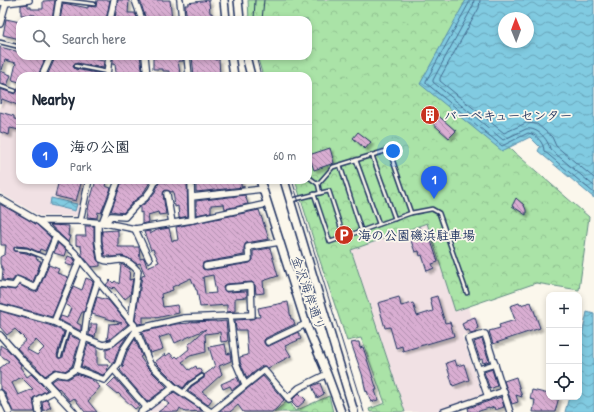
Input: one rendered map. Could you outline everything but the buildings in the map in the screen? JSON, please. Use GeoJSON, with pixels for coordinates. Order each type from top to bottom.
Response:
{"type":"FeatureCollection","features":[{"type":"Feature","properties":{"kind":"street"},"geometry":{"type":"LineString","coordinates":[[0,24],[6,2],[29,0]]}},
{"type":"Feature","properties":{"kind":"street"},"geometry":{"type":"LineString","coordinates":[[57,16],[60,0]]}},
{"type":"Feature","properties":{"kind":"street"},"geometry":{"type":"LineString","coordinates":[[111,16],[114,0]]}},
{"type":"Feature","properties":{"kind":"street"},"geometry":{"type":"LineString","coordinates":[[135,0],[141,16]]}},
{"type":"Feature","properties":{"kind":"street"},"geometry":{"type":"LineString","coordinates":[[180,0],[182,16]]}},
{"type":"Feature","properties":{"kind":"street"},"geometry":{"type":"LineString","coordinates":[[224,0],[226,16]]}},
{"type":"Feature","properties":{"kind":"street"},"geometry":{"type":"LineString","coordinates":[[238,2],[240,16]]}},
{"type":"Feature","properties":{"kind":"street"},"geometry":{"type":"LineString","coordinates":[[44,72],[49,60]]}},
{"type":"Feature","properties":{"kind":"street"},"geometry":{"type":"LineString","coordinates":[[108,60],[108,72]]}},
{"type":"Feature","properties":{"kind":"street"},"geometry":{"type":"LineString","coordinates":[[145,60],[147,72]]}},
{"type":"Feature","properties":{"kind":"street"},"geometry":{"type":"LineString","coordinates":[[188,60],[189,72]]}},
{"type":"Feature","properties":{"kind":"street"},"geometry":{"type":"LineString","coordinates":[[232,60],[233,72]]}},
{"type":"Feature","properties":{"kind":"street"},"geometry":{"type":"LineString","coordinates":[[247,60],[250,72]]}},
{"type":"Feature","properties":{"kind":"street"},"geometry":{"type":"LineString","coordinates":[[80,221],[88,184]]}},
{"type":"Feature","properties":{"kind":"street"},"geometry":{"type":"LineString","coordinates":[[76,369],[104,380],[118,364],[134,325],[138,271],[130,262],[123,259],[106,262],[101,259],[98,241],[102,223],[117,184]]}},
{"type":"Feature","properties":{"kind":"street"},"geometry":{"type":"LineString","coordinates":[[102,223],[111,216],[126,217],[137,204],[145,198],[154,184]]}},
{"type":"Feature","properties":{"kind":"street"},"geometry":{"type":"LineString","coordinates":[[191,184],[192,220]]}},
{"type":"Feature","properties":{"kind":"street","name":"金沢海岸通り"},"geometry":{"type":"LineString","coordinates":[[261,184],[306,324],[341,412]]}},
{"type":"Feature","properties":{"kind":"street"},"geometry":{"type":"LineString","coordinates":[[285,184],[354,412]]}},
{"type":"Feature","properties":{"kind":"street"},"geometry":{"type":"LineString","coordinates":[[192,197],[263,189]]}},
{"type":"Feature","properties":{"kind":"street"},"geometry":{"type":"LineString","coordinates":[[167,194],[172,223]]}},
{"type":"Feature","properties":{"kind":"street"},"geometry":{"type":"LineString","coordinates":[[0,199],[38,221],[74,252],[134,325],[150,364],[174,387],[211,412],[264,370],[289,399],[298,388],[327,374]]}},
{"type":"Feature","properties":{"kind":"street"},"geometry":{"type":"LineString","coordinates":[[38,221],[80,221],[135,229],[192,220],[267,204]]}},
{"type":"Feature","properties":{"kind":"street"},"geometry":{"type":"LineString","coordinates":[[135,229],[150,259]]}},
{"type":"Feature","properties":{"kind":"street"},"geometry":{"type":"LineString","coordinates":[[0,284],[14,286],[18,280],[35,288],[56,236]]}},
{"type":"Feature","properties":{"kind":"street"},"geometry":{"type":"LineString","coordinates":[[206,266],[249,259],[248,247],[280,242]]}},
{"type":"Feature","properties":{"kind":"street"},"geometry":{"type":"LineString","coordinates":[[54,322],[80,259]]}},
{"type":"Feature","properties":{"kind":"street"},"geometry":{"type":"LineString","coordinates":[[45,381],[56,373],[66,375],[76,369],[85,338],[87,315],[98,280]]}},
{"type":"Feature","properties":{"kind":"street"},"geometry":{"type":"LineString","coordinates":[[134,325],[141,329],[184,318],[252,315],[251,286],[227,288]]}},
{"type":"Feature","properties":{"kind":"street"},"geometry":{"type":"LineString","coordinates":[[0,306],[54,322],[85,338],[103,345],[112,343],[134,325]]}},
{"type":"Feature","properties":{"kind":"street"},"geometry":{"type":"LineString","coordinates":[[230,316],[236,363],[245,384]]}},
{"type":"Feature","properties":{"kind":"street"},"geometry":{"type":"LineString","coordinates":[[268,342],[306,324]]}},
{"type":"Feature","properties":{"kind":"street"},"geometry":{"type":"LineString","coordinates":[[488,397],[468,339],[485,334],[510,412]]}},
{"type":"Feature","properties":{"kind":"street"},"geometry":{"type":"LineString","coordinates":[[0,335],[24,362],[45,381],[74,412]]}},
{"type":"Feature","properties":{"kind":"street"},"geometry":{"type":"LineString","coordinates":[[478,369],[495,364]]}},
{"type":"Feature","properties":{"kind":"street"},"geometry":{"type":"LineString","coordinates":[[114,370],[147,408]]}},
{"type":"Feature","properties":{"kind":"street"},"geometry":{"type":"LineString","coordinates":[[141,412],[174,387]]}},
{"type":"Feature","properties":{"kind":"street"},"geometry":{"type":"LineString","coordinates":[[40,412],[37,400],[54,390]]}},
{"type":"Feature","properties":{"kind":"street"},"geometry":{"type":"LineString","coordinates":[[443,412],[504,391]]}},
{"type":"Feature","properties":{"kind":"street"},"geometry":{"type":"LineString","coordinates":[[0,393],[8,412]]}},
{"type":"Feature","properties":{"kind":"lane"},"geometry":{"type":"LineString","coordinates":[[60,0],[94,4]]}},
{"type":"Feature","properties":{"kind":"lane"},"geometry":{"type":"LineString","coordinates":[[0,42],[16,46]]}},
{"type":"Feature","properties":{"kind":"lane"},"geometry":{"type":"LineString","coordinates":[[76,66],[100,72]]}},
{"type":"Feature","properties":{"kind":"lane"},"geometry":{"type":"LineString","coordinates":[[0,86],[15,91]]}},
{"type":"Feature","properties":{"kind":"lane"},"geometry":{"type":"LineString","coordinates":[[318,184],[333,167],[389,150],[411,213]]}},
{"type":"Feature","properties":{"kind":"lane"},"geometry":{"type":"LineString","coordinates":[[372,155],[395,219]]}},
{"type":"Feature","properties":{"kind":"lane"},"geometry":{"type":"LineString","coordinates":[[356,160],[379,224]]}},
{"type":"Feature","properties":{"kind":"lane"},"geometry":{"type":"LineString","coordinates":[[340,165],[361,230]]}},
{"type":"Feature","properties":{"kind":"lane"},"geometry":{"type":"LineString","coordinates":[[312,180],[318,184],[320,193]]}},
{"type":"Feature","properties":{"kind":"lane"},"geometry":{"type":"LineString","coordinates":[[290,201],[329,191],[344,237]]}},
{"type":"Feature","properties":{"kind":"lane"},"geometry":{"type":"LineString","coordinates":[[314,194],[330,242],[411,213],[432,209],[439,214],[467,293]]}},
{"type":"Feature","properties":{"kind":"lane"},"geometry":{"type":"LineString","coordinates":[[16,248],[27,250],[47,258]]}},
{"type":"Feature","properties":{"kind":"lane"},"geometry":{"type":"LineString","coordinates":[[60,356],[68,329]]}},
{"type":"Feature","properties":{"kind":"lane"},"geometry":{"type":"LineString","coordinates":[[183,393],[190,384],[202,376]]}},
{"type":"Feature","properties":{"kind":"shaded area"},"geometry":{"type":"Polygon","coordinates":[[[0,98],[16,104],[16,184],[85,184],[78,214],[75,216],[40,216],[0,193],[0,98]]]}},
{"type":"Feature","properties":{"kind":"shaded area"},"geometry":{"type":"Polygon","coordinates":[[[428,221],[467,305],[471,317],[476,316],[481,329],[462,336],[483,396],[436,412],[405,412],[350,247],[428,221]]]}},
{"type":"Feature","properties":{"kind":"shaded area"},"geometry":{"type":"Polygon","coordinates":[[[160,401],[175,412],[144,412],[160,401]]]}},
{"type":"Feature","properties":{"kind":"green space"},"geometry":{"type":"Polygon","coordinates":[[[248,0],[478,0],[431,80],[589,217],[579,290],[536,283],[455,311],[427,223],[351,250],[405,412],[370,412],[369,409],[385,403],[361,338],[347,341],[296,184],[312,184],[312,72],[262,72],[258,60],[312,60],[312,16],[249,16],[248,0]]]}},
{"type":"Feature","properties":{"kind":"green space"},"geometry":{"type":"Polygon","coordinates":[[[329,396],[333,412],[274,412],[289,400],[295,411],[329,396]]]}},
{"type":"Feature","properties":{"kind":"water"},"geometry":{"type":"Polygon","coordinates":[[[466,0],[594,0],[594,198],[538,151],[540,147],[530,137],[502,151],[420,84],[466,0]]]}},
{"type":"Feature","properties":{"kind":"water"},"geometry":{"type":"Polygon","coordinates":[[[51,198],[77,204],[75,211],[50,205],[51,198]]]}},
{"type":"Feature","properties":{"kind":"water"},"geometry":{"type":"Polygon","coordinates":[[[587,312],[594,314],[594,412],[565,412],[568,400],[582,400],[582,335],[587,312]]]}},
{"type":"Feature","properties":{"kind":"tram line"},"geometry":{"type":"LineString","coordinates":[[254,16],[255,0]]}},
{"type":"Feature","properties":{"kind":"tram line"},"geometry":{"type":"LineString","coordinates":[[262,16],[264,0]]}},
{"type":"Feature","properties":{"kind":"tram line"},"geometry":{"type":"LineString","coordinates":[[257,60],[260,72]]}},
{"type":"Feature","properties":{"kind":"tram line"},"geometry":{"type":"LineString","coordinates":[[293,184],[364,412]]}},
{"type":"Feature","properties":{"kind":"place","name":"バーベキューセンター"},"geometry":{"type":"Point","coordinates":[430,115]}},
{"type":"Feature","properties":{"kind":"place","name":"海の公園"},"geometry":{"type":"Point","coordinates":[434,199]}},
{"type":"Feature","properties":{"kind":"place","name":"海の公園磯浜駐車場"},"geometry":{"type":"Point","coordinates":[344,235]}}]}
